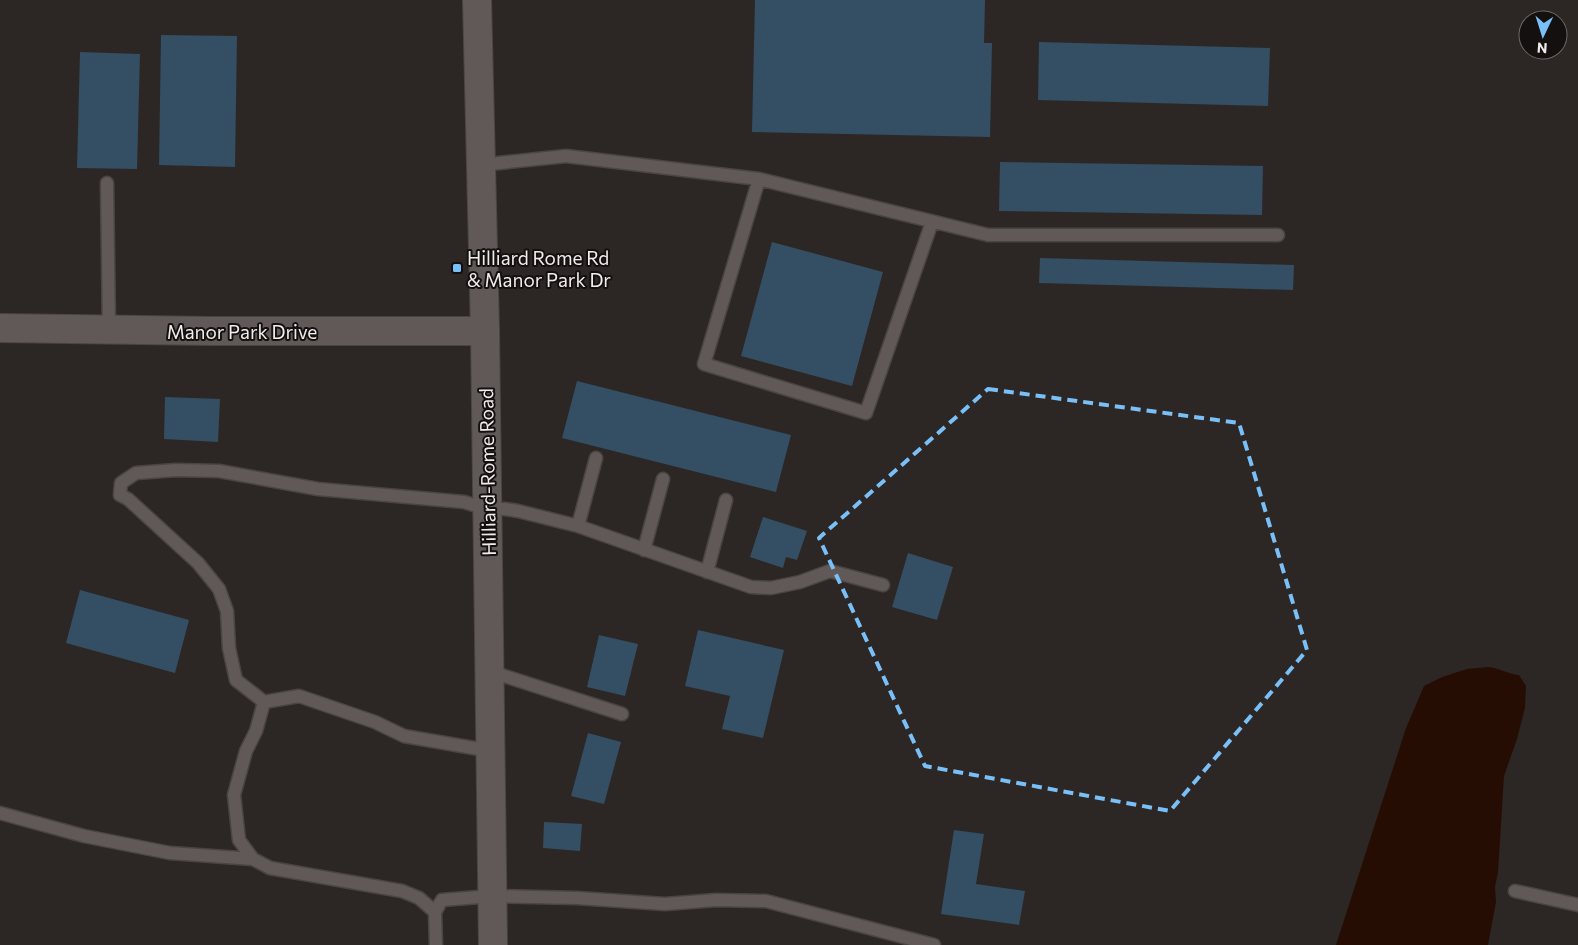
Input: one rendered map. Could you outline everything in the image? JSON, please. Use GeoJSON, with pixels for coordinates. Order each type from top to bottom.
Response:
{"type":"FeatureCollection","features":[{"type":"Feature","properties":{"kind":"main road","name":"Hilliard-Rome Road"},"geometry":{"type":"LineString","coordinates":[[477,0],[485,331],[492,945]]}},
{"type":"Feature","properties":{"kind":"main road","name":"Manor Park Drive"},"geometry":{"type":"LineString","coordinates":[[0,328],[485,331]]}},
{"type":"Feature","properties":{"kind":"lane"},"geometry":{"type":"LineString","coordinates":[[480,164],[566,156],[758,179],[988,235],[1278,235]]}},
{"type":"Feature","properties":{"kind":"lane"},"geometry":{"type":"LineString","coordinates":[[758,179],[704,364],[866,412],[932,222]]}},
{"type":"Feature","properties":{"kind":"lane"},"geometry":{"type":"LineString","coordinates":[[107,183],[109,330]]}},
{"type":"Feature","properties":{"kind":"lane"},"geometry":{"type":"LineString","coordinates":[[578,526],[596,458]]}},
{"type":"Feature","properties":{"kind":"lane"},"geometry":{"type":"LineString","coordinates":[[490,752],[404,736],[375,722],[299,696],[264,702],[236,680],[229,648],[227,611],[219,589],[198,564],[128,499],[120,494],[121,483],[136,474],[176,470],[219,471],[318,489],[464,502],[487,509],[518,511],[578,526],[751,587],[771,588],[800,582],[830,571],[883,585]]}},
{"type":"Feature","properties":{"kind":"lane"},"geometry":{"type":"LineString","coordinates":[[644,550],[663,479]]}},
{"type":"Feature","properties":{"kind":"lane"},"geometry":{"type":"LineString","coordinates":[[707,572],[726,500]]}},
{"type":"Feature","properties":{"kind":"lane"},"geometry":{"type":"LineString","coordinates":[[489,671],[622,714]]}},
{"type":"Feature","properties":{"kind":"lane"},"geometry":{"type":"LineString","coordinates":[[253,859],[239,840],[234,795],[246,751],[256,731],[264,702]]}},
{"type":"Feature","properties":{"kind":"lane"},"geometry":{"type":"LineString","coordinates":[[0,813],[84,836],[170,853],[253,859],[270,868],[402,891],[419,898],[435,912]]}},
{"type":"Feature","properties":{"kind":"lane"},"geometry":{"type":"LineString","coordinates":[[1515,891],[1578,905]]}},
{"type":"Feature","properties":{"kind":"lane"},"geometry":{"type":"LineString","coordinates":[[436,945],[435,912],[442,900],[492,896],[577,898],[665,904],[716,900],[766,901],[934,945]]}},
{"type":"Feature","properties":{"kind":"highlighted area"},"geometry":{"type":"Polygon","coordinates":[[[988,389],[1239,423],[1307,650],[1170,811],[925,766],[819,538],[988,389]]]}},
{"type":"Feature","properties":{"kind":"shaded area"},"geometry":{"type":"Polygon","coordinates":[[[1488,667],[1519,675],[1526,686],[1525,708],[1517,739],[1504,776],[1498,872],[1495,887],[1496,902],[1488,945],[1336,945],[1406,728],[1424,686],[1442,677],[1467,669],[1488,667]]]}},
{"type":"Feature","properties":{"kind":"building"},"geometry":{"type":"Polygon","coordinates":[[[755,0],[985,0],[984,43],[992,43],[990,137],[752,132],[755,0]]]}},
{"type":"Feature","properties":{"kind":"building"},"geometry":{"type":"Polygon","coordinates":[[[161,35],[237,36],[235,167],[159,165],[161,35]]]}},
{"type":"Feature","properties":{"kind":"building"},"geometry":{"type":"Polygon","coordinates":[[[1039,42],[1270,48],[1268,106],[1038,100],[1039,42]]]}},
{"type":"Feature","properties":{"kind":"building"},"geometry":{"type":"Polygon","coordinates":[[[80,52],[140,54],[137,169],[77,168],[80,52]]]}},
{"type":"Feature","properties":{"kind":"building"},"geometry":{"type":"Polygon","coordinates":[[[1000,162],[1263,166],[1262,215],[999,211],[1000,162]]]}},
{"type":"Feature","properties":{"kind":"building"},"geometry":{"type":"Polygon","coordinates":[[[772,242],[883,272],[852,386],[741,356],[772,242]]]}},
{"type":"Feature","properties":{"kind":"building"},"geometry":{"type":"Polygon","coordinates":[[[1040,258],[1294,265],[1293,290],[1039,283],[1040,258]]]}},
{"type":"Feature","properties":{"kind":"building"},"geometry":{"type":"Polygon","coordinates":[[[577,381],[791,435],[776,492],[562,438],[577,381]]]}},
{"type":"Feature","properties":{"kind":"building"},"geometry":{"type":"Polygon","coordinates":[[[165,397],[220,399],[218,442],[164,439],[165,397]]]}},
{"type":"Feature","properties":{"kind":"building"},"geometry":{"type":"Polygon","coordinates":[[[763,517],[807,531],[797,560],[786,557],[783,568],[750,557],[763,517]]]}},
{"type":"Feature","properties":{"kind":"building"},"geometry":{"type":"Polygon","coordinates":[[[908,553],[953,567],[937,620],[892,607],[908,553]]]}},
{"type":"Feature","properties":{"kind":"building"},"geometry":{"type":"Polygon","coordinates":[[[80,590],[189,620],[175,673],[66,643],[80,590]]]}},
{"type":"Feature","properties":{"kind":"building"},"geometry":{"type":"Polygon","coordinates":[[[698,630],[784,650],[763,738],[722,729],[730,696],[685,686],[698,630]]]}},
{"type":"Feature","properties":{"kind":"building"},"geometry":{"type":"Polygon","coordinates":[[[599,635],[638,644],[625,696],[587,687],[599,635]]]}},
{"type":"Feature","properties":{"kind":"building"},"geometry":{"type":"Polygon","coordinates":[[[588,733],[621,742],[604,804],[571,796],[588,733]]]}},
{"type":"Feature","properties":{"kind":"building"},"geometry":{"type":"Polygon","coordinates":[[[544,822],[582,824],[580,851],[543,848],[544,822]]]}},
{"type":"Feature","properties":{"kind":"building"},"geometry":{"type":"Polygon","coordinates":[[[954,830],[984,834],[976,884],[1025,891],[1019,925],[941,914],[954,830]]]}},
{"type":"Feature","properties":{"kind":"place","name":"Hilliard Rome Rd & Manor Park Dr"},"geometry":{"type":"Point","coordinates":[457,268]}}]}
